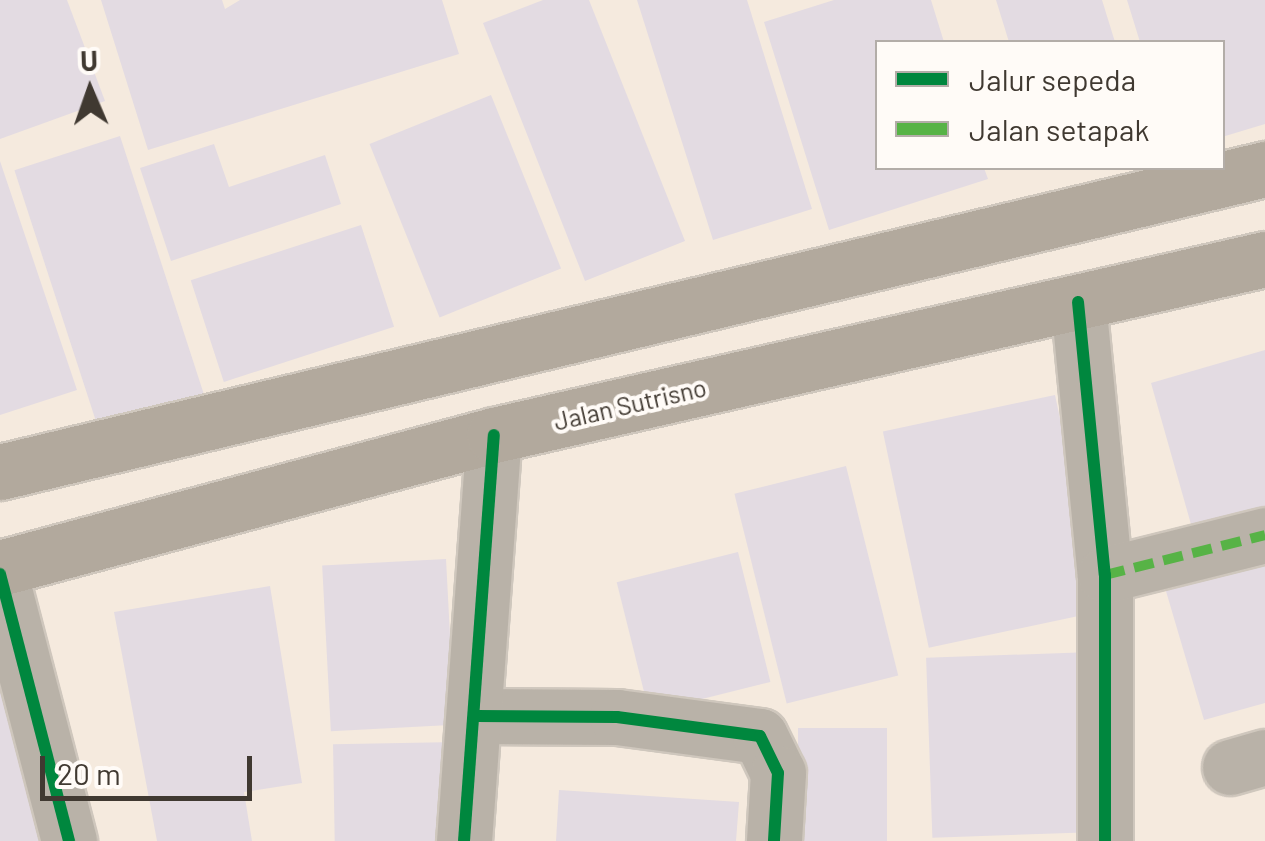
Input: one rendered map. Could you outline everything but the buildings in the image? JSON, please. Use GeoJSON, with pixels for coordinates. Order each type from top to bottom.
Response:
{"type":"FeatureCollection","features":[{"type":"Feature","properties":{"kind":"main road"},"geometry":{"type":"LineString","coordinates":[[0,472],[1265,168]]}},
{"type":"Feature","properties":{"kind":"main road","name":"Jalan Sutrisno"},"geometry":{"type":"LineString","coordinates":[[0,571],[494,436],[1265,259]]}},
{"type":"Feature","properties":{"kind":"street"},"geometry":{"type":"LineString","coordinates":[[1078,302],[1105,575],[1105,841]]}},
{"type":"Feature","properties":{"kind":"street"},"geometry":{"type":"LineString","coordinates":[[464,841],[477,716],[494,436]]}},
{"type":"Feature","properties":{"kind":"street"},"geometry":{"type":"LineString","coordinates":[[1105,575],[1265,535]]}},
{"type":"Feature","properties":{"kind":"street"},"geometry":{"type":"LineString","coordinates":[[0,571],[69,841]]}},
{"type":"Feature","properties":{"kind":"street"},"geometry":{"type":"LineString","coordinates":[[477,716],[617,717],[760,736],[778,773],[774,841]]}},
{"type":"Feature","properties":{"kind":"marked path"},"geometry":{"type":"LineString","coordinates":[[1105,575],[1265,535]]}},
{"type":"Feature","properties":{"kind":"cycle path"},"geometry":{"type":"LineString","coordinates":[[1078,302],[1105,575],[1105,841]]}},
{"type":"Feature","properties":{"kind":"cycle path"},"geometry":{"type":"LineString","coordinates":[[464,841],[494,435]]}},
{"type":"Feature","properties":{"kind":"cycle path"},"geometry":{"type":"LineString","coordinates":[[0,574],[69,841]]}},
{"type":"Feature","properties":{"kind":"cycle path"},"geometry":{"type":"LineString","coordinates":[[477,716],[617,717],[760,736],[778,773],[774,841]]}}]}
